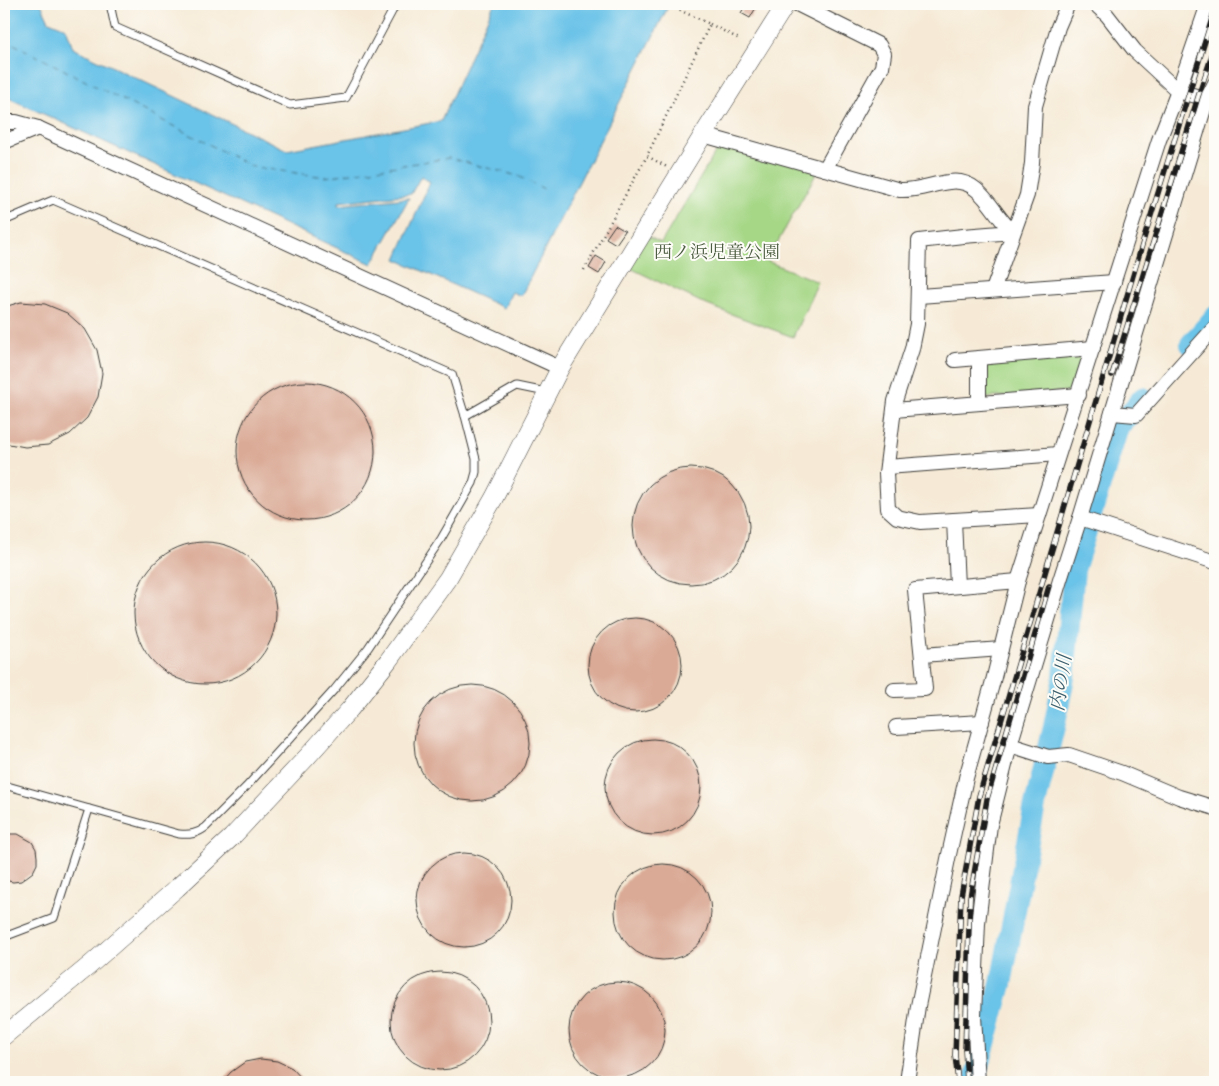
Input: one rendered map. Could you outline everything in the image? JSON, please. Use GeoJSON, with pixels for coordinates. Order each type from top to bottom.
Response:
{"type":"FeatureCollection","features":[{"type":"Feature","properties":{"kind":"street"},"geometry":{"type":"LineString","coordinates":[[4,1036],[90,965],[177,888],[232,836],[350,709],[407,636],[448,578],[494,498],[560,368],[786,4]]}},
{"type":"Feature","properties":{"kind":"street"},"geometry":{"type":"LineString","coordinates":[[797,4],[879,45],[884,54],[882,67],[825,169]]}},
{"type":"Feature","properties":{"kind":"street"},"geometry":{"type":"LineString","coordinates":[[994,290],[1027,195],[1032,163],[1034,106],[1058,27],[1068,4]]}},
{"type":"Feature","properties":{"kind":"street"},"geometry":{"type":"LineString","coordinates":[[1095,4],[1107,15],[1135,51],[1178,91],[1207,99]]}},
{"type":"Feature","properties":{"kind":"street"},"geometry":{"type":"LineString","coordinates":[[907,1082],[918,1006],[948,859],[966,778],[1018,581],[1159,140],[1208,4]]}},
{"type":"Feature","properties":{"kind":"street"},"geometry":{"type":"LineString","coordinates":[[978,1082],[974,1016],[978,923],[990,825],[1010,745],[1060,580],[1207,99],[1215,83]]}},
{"type":"Feature","properties":{"kind":"street"},"geometry":{"type":"LineString","coordinates":[[4,122],[16,122],[38,128],[560,368]]}},
{"type":"Feature","properties":{"kind":"street"},"geometry":{"type":"LineString","coordinates":[[4,142],[38,128]]}},
{"type":"Feature","properties":{"kind":"street"},"geometry":{"type":"LineString","coordinates":[[703,135],[900,190],[908,191],[952,181],[960,182],[980,193],[996,210],[1004,226],[1013,232]]}},
{"type":"Feature","properties":{"kind":"street"},"geometry":{"type":"LineString","coordinates":[[1013,232],[919,241],[919,296],[915,337],[897,391],[894,410],[887,467],[888,509],[891,514],[920,522],[1039,515]]}},
{"type":"Feature","properties":{"kind":"street"},"geometry":{"type":"LineString","coordinates":[[919,296],[1114,282]]}},
{"type":"Feature","properties":{"kind":"street"},"geometry":{"type":"LineString","coordinates":[[1112,413],[1136,416],[1215,327]]}},
{"type":"Feature","properties":{"kind":"street"},"geometry":{"type":"LineString","coordinates":[[955,360],[1094,348]]}},
{"type":"Feature","properties":{"kind":"street"},"geometry":{"type":"LineString","coordinates":[[979,358],[980,403]]}},
{"type":"Feature","properties":{"kind":"street"},"geometry":{"type":"LineString","coordinates":[[894,410],[1079,395]]}},
{"type":"Feature","properties":{"kind":"street"},"geometry":{"type":"LineString","coordinates":[[887,467],[1058,454]]}},
{"type":"Feature","properties":{"kind":"street"},"geometry":{"type":"LineString","coordinates":[[1080,518],[1215,562]]}},
{"type":"Feature","properties":{"kind":"street"},"geometry":{"type":"LineString","coordinates":[[954,520],[957,586]]}},
{"type":"Feature","properties":{"kind":"street"},"geometry":{"type":"LineString","coordinates":[[894,690],[925,689],[915,590],[1018,581]]}},
{"type":"Feature","properties":{"kind":"street"},"geometry":{"type":"LineString","coordinates":[[922,655],[1001,649]]}},
{"type":"Feature","properties":{"kind":"street"},"geometry":{"type":"LineString","coordinates":[[896,727],[982,722]]}},
{"type":"Feature","properties":{"kind":"street"},"geometry":{"type":"LineString","coordinates":[[1010,745],[1048,757],[1069,755],[1122,773],[1179,797],[1215,808]]}},
{"type":"Feature","properties":{"kind":"lane"},"geometry":{"type":"LineString","coordinates":[[110,4],[115,27],[290,105],[346,98],[396,4]]}},
{"type":"Feature","properties":{"kind":"lane"},"geometry":{"type":"LineString","coordinates":[[4,221],[53,200],[452,374],[476,460],[476,472],[473,483],[441,538],[368,648],[334,690],[221,813],[200,832],[191,835],[179,834],[4,785]]}},
{"type":"Feature","properties":{"kind":"lane"},"geometry":{"type":"LineString","coordinates":[[465,416],[517,386],[547,392]]}},
{"type":"Feature","properties":{"kind":"lane"},"geometry":{"type":"LineString","coordinates":[[4,937],[54,918],[89,809]]}},
{"type":"Feature","properties":{"kind":"path"},"geometry":{"type":"LineString","coordinates":[[666,4],[741,40]]}},
{"type":"Feature","properties":{"kind":"path"},"geometry":{"type":"LineString","coordinates":[[584,270],[647,156],[710,24]]}},
{"type":"Feature","properties":{"kind":"path"},"geometry":{"type":"LineString","coordinates":[[647,156],[680,173]]}},
{"type":"Feature","properties":{"kind":"green space","name":"西ノ浜児童公園"},"geometry":{"type":"Polygon","coordinates":[[[723,140],[820,167],[767,261],[818,282],[793,337],[707,305],[624,265],[643,234],[661,243],[723,140]]]}},
{"type":"Feature","properties":{"kind":"green space"},"geometry":{"type":"Polygon","coordinates":[[[1080,351],[1085,358],[1075,387],[1071,391],[984,398],[985,360],[1080,351]]]}},
{"type":"Feature","properties":{"kind":"water"},"geometry":{"type":"Polygon","coordinates":[[[4,4],[41,4],[49,21],[66,28],[73,48],[287,150],[441,121],[494,4],[655,4],[667,9],[521,296],[512,292],[504,308],[396,259],[430,182],[421,176],[411,194],[339,202],[339,205],[409,198],[372,264],[4,96],[4,4]]]}},
{"type":"Feature","properties":{"kind":"building"},"geometry":{"type":"Polygon","coordinates":[[[746,4],[758,4],[750,18],[741,13],[746,4]]]}},
{"type":"Feature","properties":{"kind":"building"},"geometry":{"type":"Polygon","coordinates":[[[615,225],[625,231],[616,244],[606,238],[615,225]]]}},
{"type":"Feature","properties":{"kind":"building"},"geometry":{"type":"Polygon","coordinates":[[[596,256],[606,262],[599,274],[589,268],[596,256]]]}},
{"type":"Feature","properties":{"kind":"building"},"geometry":{"type":"Polygon","coordinates":[[[21,302],[45,304],[67,313],[85,329],[97,350],[102,373],[98,397],[87,418],[70,434],[48,445],[25,447],[4,443],[4,307],[21,302]]]}},
{"type":"Feature","properties":{"kind":"building"},"geometry":{"type":"Polygon","coordinates":[[[306,382],[332,387],[355,402],[370,425],[375,451],[370,477],[355,500],[332,515],[306,520],[280,515],[257,500],[242,477],[237,451],[242,425],[257,402],[280,387],[306,382]]]}},
{"type":"Feature","properties":{"kind":"building"},"geometry":{"type":"Polygon","coordinates":[[[691,468],[713,472],[732,485],[745,504],[749,526],[745,548],[732,567],[713,580],[691,584],[669,580],[650,567],[637,548],[633,526],[637,504],[650,485],[669,472],[691,468]]]}},
{"type":"Feature","properties":{"kind":"building"},"geometry":{"type":"Polygon","coordinates":[[[205,542],[219,543],[232,547],[256,562],[271,586],[275,599],[275,627],[271,640],[256,664],[232,679],[219,683],[205,684],[191,683],[178,679],[154,664],[139,640],[135,627],[134,613],[135,599],[139,586],[154,562],[178,547],[191,543],[205,542]]]}},
{"type":"Feature","properties":{"kind":"building"},"geometry":{"type":"Polygon","coordinates":[[[635,618],[653,622],[668,632],[678,647],[682,665],[678,683],[668,698],[653,708],[635,712],[617,708],[602,698],[592,683],[588,665],[592,647],[602,632],[617,622],[635,618]]]}},
{"type":"Feature","properties":{"kind":"building"},"geometry":{"type":"Polygon","coordinates":[[[472,685],[494,689],[504,694],[513,702],[521,711],[526,721],[530,743],[526,765],[521,775],[513,784],[504,792],[494,797],[472,801],[450,797],[440,792],[431,784],[423,775],[418,765],[414,743],[418,721],[423,711],[431,702],[440,694],[450,689],[472,685]]]}},
{"type":"Feature","properties":{"kind":"building"},"geometry":{"type":"Polygon","coordinates":[[[653,739],[671,743],[687,753],[697,769],[701,787],[697,805],[687,821],[671,831],[653,835],[635,831],[619,821],[609,805],[605,787],[609,769],[619,753],[635,743],[653,739]]]}},
{"type":"Feature","properties":{"kind":"building"},"geometry":{"type":"Polygon","coordinates":[[[18,834],[32,842],[36,849],[37,864],[33,872],[21,881],[4,880],[4,836],[18,834]]]}},
{"type":"Feature","properties":{"kind":"building"},"geometry":{"type":"Polygon","coordinates":[[[464,853],[482,856],[497,867],[508,882],[511,900],[508,918],[497,933],[482,944],[464,947],[446,944],[431,933],[420,918],[417,900],[420,882],[431,867],[446,856],[464,853]]]}},
{"type":"Feature","properties":{"kind":"building"},"geometry":{"type":"Polygon","coordinates":[[[663,864],[681,867],[697,878],[708,894],[711,912],[708,930],[697,946],[681,957],[663,960],[645,957],[629,946],[618,930],[615,912],[618,894],[629,878],[645,867],[663,864]]]}},
{"type":"Feature","properties":{"kind":"building"},"geometry":{"type":"Polygon","coordinates":[[[440,972],[459,976],[474,987],[485,1002],[489,1021],[485,1040],[474,1055],[459,1066],[440,1070],[421,1066],[406,1055],[395,1040],[391,1021],[395,1002],[406,987],[421,976],[440,972]]]}},
{"type":"Feature","properties":{"kind":"building"},"geometry":{"type":"Polygon","coordinates":[[[617,982],[635,986],[651,996],[661,1012],[665,1030],[661,1048],[651,1064],[635,1074],[617,1078],[599,1074],[583,1064],[573,1048],[569,1030],[573,1012],[583,996],[599,986],[617,982]]]}},
{"type":"Feature","properties":{"kind":"building"},"geometry":{"type":"Polygon","coordinates":[[[261,1059],[277,1061],[292,1068],[305,1082],[222,1082],[231,1072],[245,1062],[261,1059]]]}},
{"type":"Feature","properties":{"kind":"waterway","name":"内の川"},"geometry":{"type":"LineString","coordinates":[[1191,344],[1215,317]]}},
{"type":"Feature","properties":{"kind":"waterway","name":"内の川"},"geometry":{"type":"LineString","coordinates":[[975,1080],[1001,984],[1035,805],[1064,677],[1074,570],[1118,427],[1143,398]]}},
{"type":"Feature","properties":{"kind":"ferry route"},"geometry":{"type":"LineString","coordinates":[[4,39],[253,167],[325,177],[449,158],[518,176],[548,191]]}},
{"type":"Feature","properties":{"kind":"railway"},"geometry":{"type":"LineString","coordinates":[[958,1082],[955,1055],[961,896],[979,796],[1145,235],[1215,9]]}},
{"type":"Feature","properties":{"kind":"railway"},"geometry":{"type":"LineString","coordinates":[[1112,375],[1215,46]]}},
{"type":"Feature","properties":{"kind":"railway"},"geometry":{"type":"LineString","coordinates":[[967,1082],[965,1049],[970,897],[987,799],[1049,586]]}}]}
